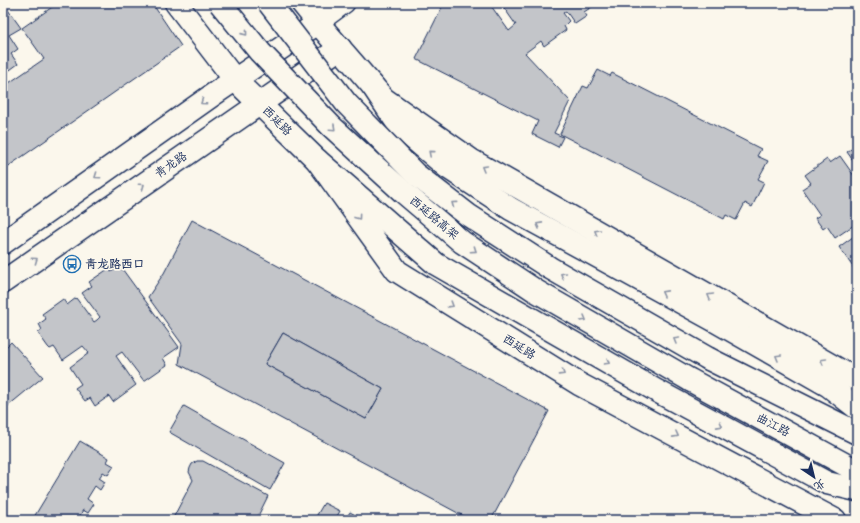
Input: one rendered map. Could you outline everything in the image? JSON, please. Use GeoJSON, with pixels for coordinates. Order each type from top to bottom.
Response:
{"type":"FeatureCollection","features":[{"type":"Feature","properties":{"kind":"main road"},"geometry":{"type":"LineString","coordinates":[[176,3],[235,80],[260,104]]}},
{"type":"Feature","properties":{"kind":"main road","name":"西延路高架"},"geometry":{"type":"LineString","coordinates":[[220,3],[260,52],[330,126],[402,191],[462,242],[536,291],[690,380]]}},
{"type":"Feature","properties":{"kind":"main road","name":"西延路高架"},"geometry":{"type":"LineString","coordinates":[[269,3],[346,103],[415,174],[468,215],[550,268],[710,359],[857,433]]}},
{"type":"Feature","properties":{"kind":"main road"},"geometry":{"type":"LineString","coordinates":[[302,3],[372,86],[384,98],[471,160],[857,380]]}},
{"type":"Feature","properties":{"kind":"main road"},"geometry":{"type":"LineString","coordinates":[[3,243],[318,23]]}},
{"type":"Feature","properties":{"kind":"main road","name":"青龙路"},"geometry":{"type":"LineString","coordinates":[[3,282],[340,48]]}},
{"type":"Feature","properties":{"kind":"main road"},"geometry":{"type":"LineString","coordinates":[[372,86],[400,127],[447,167],[511,209],[712,319],[822,382],[857,408]]}},
{"type":"Feature","properties":{"kind":"main road","name":"西延路"},"geometry":{"type":"LineString","coordinates":[[260,104],[317,160],[397,271],[579,384],[835,520]]}},
{"type":"Feature","properties":{"kind":"main road"},"geometry":{"type":"LineString","coordinates":[[317,160],[436,264],[657,391],[827,483],[857,490]]}},
{"type":"Feature","properties":{"kind":"main road","name":"曲江路"},"geometry":{"type":"LineString","coordinates":[[690,380],[857,471]]}},
{"type":"Feature","properties":{"kind":"street"},"geometry":{"type":"LineString","coordinates":[[318,23],[346,3]]}},
{"type":"Feature","properties":{"kind":"building"},"geometry":{"type":"Polygon","coordinates":[[[3,3],[21,28],[9,35],[18,49],[11,54],[18,64],[3,75],[3,3]]]}},
{"type":"Feature","properties":{"kind":"building"},"geometry":{"type":"Polygon","coordinates":[[[58,3],[152,3],[181,46],[3,170],[3,87],[44,59],[22,28],[58,3]]]}},
{"type":"Feature","properties":{"kind":"building"},"geometry":{"type":"Polygon","coordinates":[[[444,3],[489,3],[509,31],[516,25],[502,5],[499,7],[496,3],[598,3],[584,12],[587,16],[575,24],[566,11],[563,13],[569,21],[564,26],[566,30],[544,46],[541,41],[525,53],[570,101],[554,133],[563,137],[558,147],[532,134],[538,121],[416,59],[444,3]]]}},
{"type":"Feature","properties":{"kind":"building"},"geometry":{"type":"Polygon","coordinates":[[[598,70],[610,76],[612,73],[761,149],[757,156],[768,161],[758,179],[764,182],[752,207],[745,203],[736,220],[726,215],[724,219],[560,134],[583,86],[588,88],[598,70]]]}},
{"type":"Feature","properties":{"kind":"building"},"geometry":{"type":"Polygon","coordinates":[[[857,145],[857,166],[847,152],[857,145]]]}},
{"type":"Feature","properties":{"kind":"building"},"geometry":{"type":"Polygon","coordinates":[[[840,156],[857,180],[857,230],[854,225],[835,238],[827,226],[823,229],[815,218],[820,215],[802,189],[811,183],[805,175],[827,159],[830,163],[840,156]]]}},
{"type":"Feature","properties":{"kind":"building"},"geometry":{"type":"Polygon","coordinates":[[[192,220],[549,411],[493,516],[500,520],[471,520],[179,364],[182,344],[148,297],[164,273],[192,220]],[[283,333],[265,364],[366,419],[383,389],[283,333]]]}},
{"type":"Feature","properties":{"kind":"building"},"geometry":{"type":"Polygon","coordinates":[[[857,234],[857,273],[839,247],[857,234]]]}},
{"type":"Feature","properties":{"kind":"building"},"geometry":{"type":"Polygon","coordinates":[[[120,266],[179,347],[163,358],[167,365],[144,381],[122,352],[116,356],[136,385],[113,402],[109,396],[95,406],[90,398],[85,401],[75,388],[81,384],[70,367],[89,353],[83,346],[63,360],[54,347],[50,349],[38,333],[42,330],[39,324],[46,319],[42,314],[63,299],[67,305],[76,298],[94,322],[97,320],[100,317],[82,293],[92,286],[89,282],[108,269],[111,272],[120,266]]]}},
{"type":"Feature","properties":{"kind":"building"},"geometry":{"type":"Polygon","coordinates":[[[283,333],[383,389],[366,419],[265,364],[283,333]]]}},
{"type":"Feature","properties":{"kind":"building"},"geometry":{"type":"Polygon","coordinates":[[[11,342],[43,377],[3,410],[3,350],[11,342]]]}},
{"type":"Feature","properties":{"kind":"building"},"geometry":{"type":"Polygon","coordinates":[[[184,406],[285,463],[270,490],[169,432],[184,406]]]}},
{"type":"Feature","properties":{"kind":"building"},"geometry":{"type":"Polygon","coordinates":[[[80,441],[109,458],[107,462],[114,466],[108,475],[103,472],[99,478],[105,482],[100,490],[95,486],[87,499],[94,504],[88,513],[83,510],[80,515],[86,518],[85,520],[39,520],[34,517],[80,441]]]}},
{"type":"Feature","properties":{"kind":"building"},"geometry":{"type":"Polygon","coordinates":[[[197,461],[203,461],[268,496],[256,520],[172,520],[193,480],[189,472],[192,464],[197,461]]]}},
{"type":"Feature","properties":{"kind":"building"},"geometry":{"type":"Polygon","coordinates":[[[324,503],[340,511],[335,520],[314,520],[324,503]]]}},
{"type":"Feature","properties":{"kind":"building"},"geometry":{"type":"Polygon","coordinates":[[[350,512],[359,517],[358,520],[345,520],[350,512]]]}},
{"type":"Feature","properties":{"kind":"place","name":"青龙路西口"},"geometry":{"type":"Point","coordinates":[72,264]}}]}
